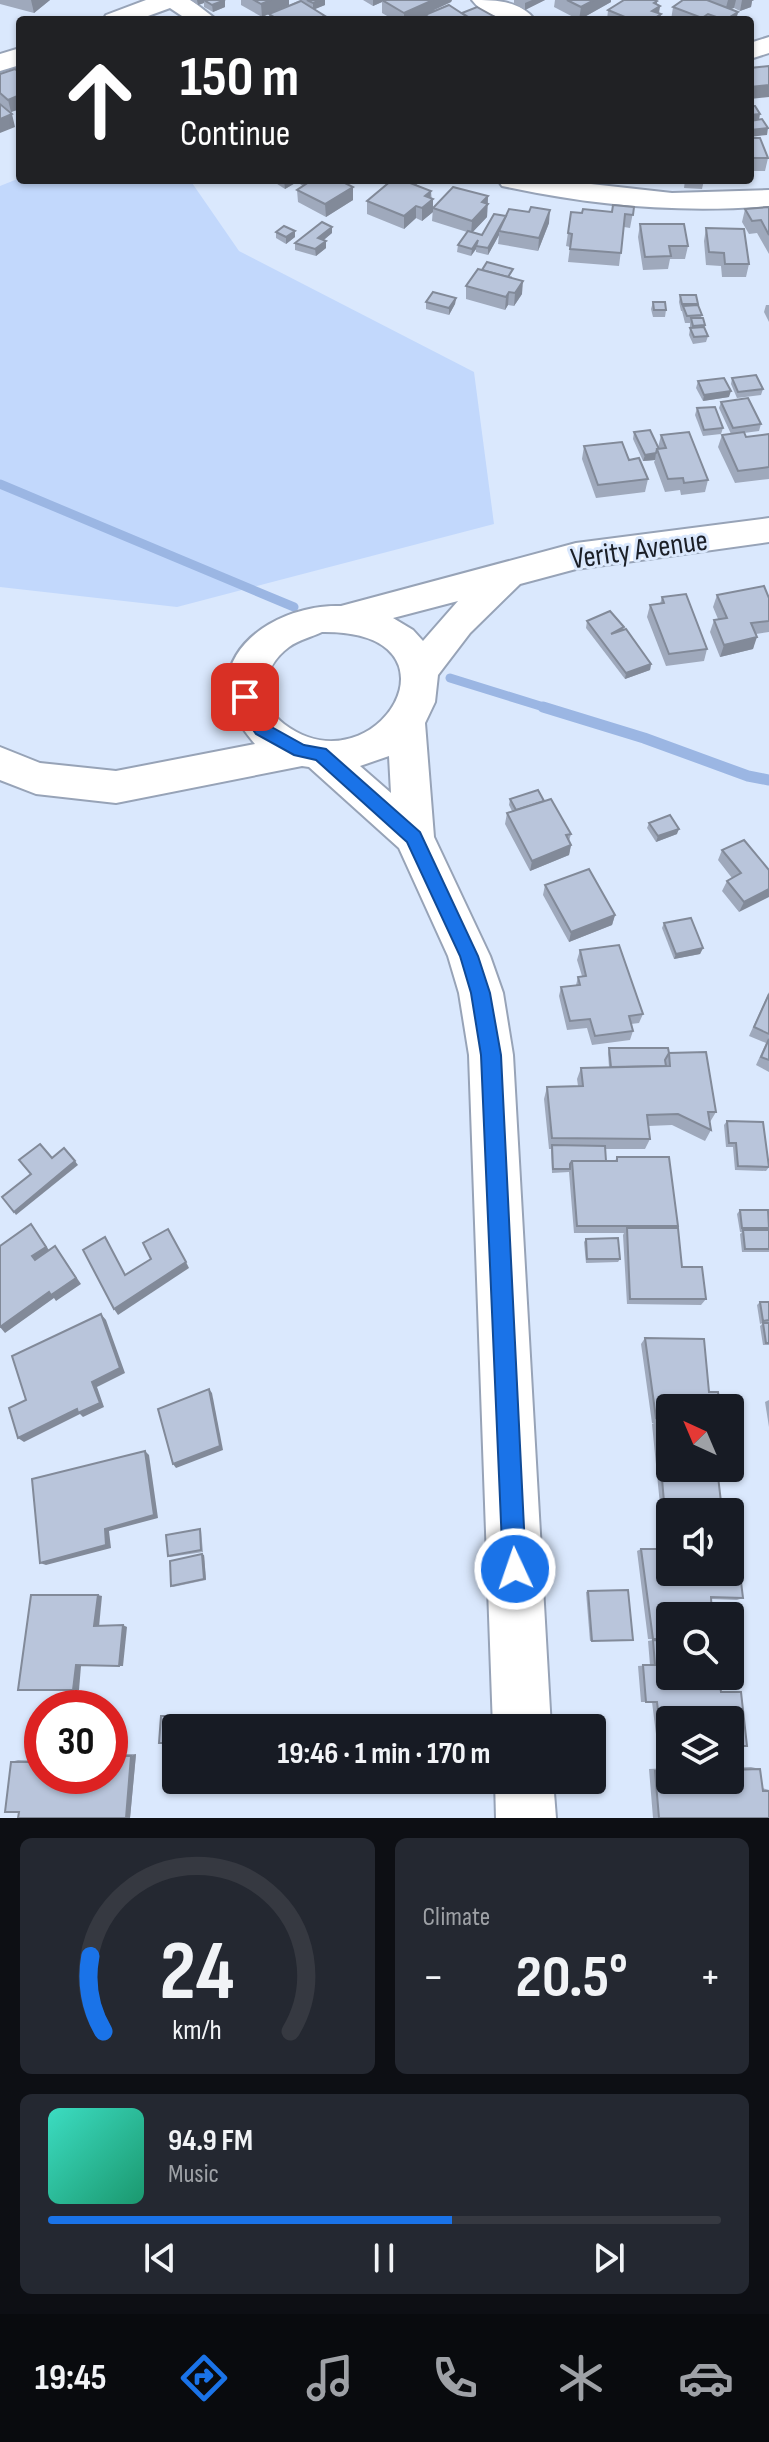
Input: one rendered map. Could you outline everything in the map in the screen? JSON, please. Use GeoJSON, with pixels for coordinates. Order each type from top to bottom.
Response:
{"type":"FeatureCollection","features":[{"type":"Feature","properties":{"kind":"street"},"geometry":{"type":"LineString","coordinates":[[126,16],[171,0],[198,16]]}},
{"type":"Feature","properties":{"kind":"street"},"geometry":{"type":"LineString","coordinates":[[484,0],[515,16]]}},
{"type":"Feature","properties":{"kind":"street"},"geometry":{"type":"LineString","coordinates":[[529,184],[671,200],[769,198]]}},
{"type":"Feature","properties":{"kind":"street","name":"Verity Avenue"},"geometry":{"type":"LineString","coordinates":[[342,619],[576,556],[769,530]]}},
{"type":"Feature","properties":{"kind":"street"},"geometry":{"type":"LineString","coordinates":[[420,672],[457,623],[510,572]]}},
{"type":"Feature","properties":{"kind":"street"},"geometry":{"type":"LineString","coordinates":[[0,763],[36,778],[116,787],[310,752],[342,754],[367,749],[389,739],[406,724],[417,707],[421,690],[420,672],[412,655],[400,641],[363,622],[342,619],[298,625],[278,634],[262,646],[251,662],[245,679],[245,697],[251,714],[262,730],[310,752],[414,837]]}},
{"type":"Feature","properties":{"kind":"street"},"geometry":{"type":"LineString","coordinates":[[182,774],[251,714]]}},
{"type":"Feature","properties":{"kind":"street"},"geometry":{"type":"LineString","coordinates":[[406,724],[414,837],[469,956],[481,993],[491,1055],[521,1714]]}},
{"type":"Feature","properties":{"kind":"street"},"geometry":{"type":"LineString","coordinates":[[525,1794],[526,1818]]}},
{"type":"Feature","properties":{"kind":"shaded area"},"geometry":{"type":"Polygon","coordinates":[[[16,180],[16,184],[193,184],[239,251],[474,372],[494,524],[177,607],[0,587],[0,186],[16,180]]]}},
{"type":"Feature","properties":{"kind":"building"},"geometry":{"type":"Polygon","coordinates":[[[204,0],[225,0],[212,5],[204,0]]]}},
{"type":"Feature","properties":{"kind":"building"},"geometry":{"type":"Polygon","coordinates":[[[382,0],[433,0],[404,13],[382,0]]]}},
{"type":"Feature","properties":{"kind":"building"},"geometry":{"type":"Polygon","coordinates":[[[567,0],[594,0],[581,7],[567,0]]]}},
{"type":"Feature","properties":{"kind":"building"},"geometry":{"type":"Polygon","coordinates":[[[624,0],[655,0],[654,3],[660,6],[652,11],[661,14],[622,16],[608,10],[624,0]]]}},
{"type":"Feature","properties":{"kind":"building"},"geometry":{"type":"Polygon","coordinates":[[[683,0],[707,0],[738,12],[732,16],[697,16],[673,7],[683,0]]]}},
{"type":"Feature","properties":{"kind":"building"},"geometry":{"type":"Polygon","coordinates":[[[301,1],[325,16],[272,16],[269,14],[301,1]]]}},
{"type":"Feature","properties":{"kind":"building"},"geometry":{"type":"Polygon","coordinates":[[[449,5],[466,16],[427,16],[449,5]]]}},
{"type":"Feature","properties":{"kind":"building"},"geometry":{"type":"Polygon","coordinates":[[[477,7],[493,16],[467,16],[462,13],[477,7]]]}},
{"type":"Feature","properties":{"kind":"building"},"geometry":{"type":"Polygon","coordinates":[[[769,66],[769,85],[754,87],[754,68],[769,66]]]}},
{"type":"Feature","properties":{"kind":"building"},"geometry":{"type":"Polygon","coordinates":[[[16,70],[16,97],[8,100],[0,93],[0,74],[16,70]]]}},
{"type":"Feature","properties":{"kind":"building"},"geometry":{"type":"Polygon","coordinates":[[[0,104],[12,114],[0,119],[0,104]]]}},
{"type":"Feature","properties":{"kind":"building"},"geometry":{"type":"Polygon","coordinates":[[[762,119],[768,128],[754,130],[754,120],[762,119]]]}},
{"type":"Feature","properties":{"kind":"building"},"geometry":{"type":"Polygon","coordinates":[[[754,138],[760,138],[768,158],[754,158],[754,138]]]}},
{"type":"Feature","properties":{"kind":"building"},"geometry":{"type":"Polygon","coordinates":[[[306,184],[347,184],[353,187],[325,204],[297,190],[306,184]]]}},
{"type":"Feature","properties":{"kind":"building"},"geometry":{"type":"Polygon","coordinates":[[[387,184],[413,184],[431,191],[425,196],[433,199],[422,208],[416,206],[404,216],[367,201],[387,184]]]}},
{"type":"Feature","properties":{"kind":"building"},"geometry":{"type":"Polygon","coordinates":[[[453,187],[488,196],[482,202],[488,204],[472,221],[433,208],[453,187]]]}},
{"type":"Feature","properties":{"kind":"building"},"geometry":{"type":"Polygon","coordinates":[[[613,205],[634,207],[633,215],[625,214],[621,253],[570,249],[572,234],[568,233],[571,212],[582,213],[583,209],[612,212],[613,205]]]}},
{"type":"Feature","properties":{"kind":"building"},"geometry":{"type":"Polygon","coordinates":[[[531,207],[550,210],[539,238],[499,231],[509,209],[529,212],[531,207]]]}},
{"type":"Feature","properties":{"kind":"building"},"geometry":{"type":"Polygon","coordinates":[[[769,207],[769,235],[761,220],[752,221],[745,209],[769,207]]]}},
{"type":"Feature","properties":{"kind":"building"},"geometry":{"type":"Polygon","coordinates":[[[494,214],[506,216],[488,248],[476,246],[478,240],[472,249],[458,245],[468,231],[482,235],[494,214]]]}},
{"type":"Feature","properties":{"kind":"building"},"geometry":{"type":"Polygon","coordinates":[[[322,222],[332,227],[318,238],[326,241],[315,249],[295,243],[322,222]]]}},
{"type":"Feature","properties":{"kind":"building"},"geometry":{"type":"Polygon","coordinates":[[[640,224],[684,224],[688,246],[669,246],[671,256],[645,257],[640,224]]]}},
{"type":"Feature","properties":{"kind":"building"},"geometry":{"type":"Polygon","coordinates":[[[284,226],[295,231],[286,237],[276,232],[284,226]]]}},
{"type":"Feature","properties":{"kind":"building"},"geometry":{"type":"Polygon","coordinates":[[[706,228],[744,229],[749,264],[725,264],[724,253],[709,252],[706,228]]]}},
{"type":"Feature","properties":{"kind":"building"},"geometry":{"type":"Polygon","coordinates":[[[487,262],[513,269],[508,277],[482,270],[487,262]]]}},
{"type":"Feature","properties":{"kind":"building"},"geometry":{"type":"Polygon","coordinates":[[[478,269],[523,281],[515,293],[509,292],[506,297],[466,286],[478,269]]]}},
{"type":"Feature","properties":{"kind":"building"},"geometry":{"type":"Polygon","coordinates":[[[433,292],[456,298],[449,308],[426,302],[433,292]]]}},
{"type":"Feature","properties":{"kind":"building"},"geometry":{"type":"Polygon","coordinates":[[[680,295],[696,295],[698,304],[682,304],[680,295]]]}},
{"type":"Feature","properties":{"kind":"building"},"geometry":{"type":"Polygon","coordinates":[[[653,302],[665,302],[666,310],[654,310],[653,302]]]}},
{"type":"Feature","properties":{"kind":"building"},"geometry":{"type":"Polygon","coordinates":[[[698,305],[702,315],[687,316],[683,306],[698,305]]]}},
{"type":"Feature","properties":{"kind":"building"},"geometry":{"type":"Polygon","coordinates":[[[691,318],[703,318],[705,325],[693,326],[691,318]]]}},
{"type":"Feature","properties":{"kind":"building"},"geometry":{"type":"Polygon","coordinates":[[[704,327],[708,336],[694,337],[690,328],[704,327]]]}},
{"type":"Feature","properties":{"kind":"building"},"geometry":{"type":"Polygon","coordinates":[[[756,375],[763,389],[738,392],[732,378],[756,375]]]}},
{"type":"Feature","properties":{"kind":"building"},"geometry":{"type":"Polygon","coordinates":[[[724,378],[731,391],[704,395],[698,381],[724,378]]]}},
{"type":"Feature","properties":{"kind":"building"},"geometry":{"type":"Polygon","coordinates":[[[748,398],[761,424],[733,428],[721,402],[748,398]]]}},
{"type":"Feature","properties":{"kind":"building"},"geometry":{"type":"Polygon","coordinates":[[[715,407],[723,428],[704,430],[697,408],[715,407]]]}},
{"type":"Feature","properties":{"kind":"building"},"geometry":{"type":"Polygon","coordinates":[[[650,430],[659,449],[656,453],[645,455],[634,432],[650,430]]]}},
{"type":"Feature","properties":{"kind":"building"},"geometry":{"type":"Polygon","coordinates":[[[689,432],[708,480],[684,483],[683,478],[668,479],[657,449],[666,448],[661,435],[689,432]]]}},
{"type":"Feature","properties":{"kind":"building"},"geometry":{"type":"Polygon","coordinates":[[[744,432],[746,437],[769,434],[769,467],[738,471],[722,435],[744,432]]]}},
{"type":"Feature","properties":{"kind":"building"},"geometry":{"type":"Polygon","coordinates":[[[622,442],[629,460],[639,458],[648,479],[598,485],[584,446],[622,442]]]}},
{"type":"Feature","properties":{"kind":"building"},"geometry":{"type":"Polygon","coordinates":[[[764,586],[769,598],[769,621],[751,623],[757,637],[724,645],[714,620],[727,618],[717,595],[764,586]]]}},
{"type":"Feature","properties":{"kind":"building"},"geometry":{"type":"Polygon","coordinates":[[[686,594],[707,649],[669,654],[650,605],[664,603],[662,597],[686,594]]]}},
{"type":"Feature","properties":{"kind":"building"},"geometry":{"type":"Polygon","coordinates":[[[610,611],[624,627],[611,634],[626,629],[651,664],[626,673],[587,621],[610,611]]]}},
{"type":"Feature","properties":{"kind":"building"},"geometry":{"type":"Polygon","coordinates":[[[538,790],[544,801],[516,810],[510,799],[538,790]]]}},
{"type":"Feature","properties":{"kind":"building"},"geometry":{"type":"Polygon","coordinates":[[[551,799],[571,834],[566,835],[571,845],[532,861],[507,813],[551,799]]]}},
{"type":"Feature","properties":{"kind":"building"},"geometry":{"type":"Polygon","coordinates":[[[670,815],[679,829],[658,836],[649,823],[670,815]]]}},
{"type":"Feature","properties":{"kind":"building"},"geometry":{"type":"Polygon","coordinates":[[[744,840],[769,870],[769,889],[744,902],[727,881],[741,873],[722,850],[744,840]]]}},
{"type":"Feature","properties":{"kind":"building"},"geometry":{"type":"Polygon","coordinates":[[[589,869],[615,915],[571,932],[545,885],[589,869]]]}},
{"type":"Feature","properties":{"kind":"building"},"geometry":{"type":"Polygon","coordinates":[[[691,918],[703,948],[676,954],[664,923],[691,918]]]}},
{"type":"Feature","properties":{"kind":"building"},"geometry":{"type":"Polygon","coordinates":[[[619,945],[643,1014],[629,1016],[633,1031],[595,1036],[590,1019],[570,1021],[561,987],[580,985],[578,977],[586,976],[580,950],[619,945]]]}},
{"type":"Feature","properties":{"kind":"building"},"geometry":{"type":"Polygon","coordinates":[[[769,994],[769,1034],[754,1027],[769,994]]]}},
{"type":"Feature","properties":{"kind":"building"},"geometry":{"type":"Polygon","coordinates":[[[769,1039],[769,1060],[761,1057],[769,1039]]]}},
{"type":"Feature","properties":{"kind":"building"},"geometry":{"type":"Polygon","coordinates":[[[609,1048],[668,1048],[669,1053],[666,1066],[611,1067],[609,1048]]]}},
{"type":"Feature","properties":{"kind":"building"},"geometry":{"type":"Polygon","coordinates":[[[706,1052],[716,1112],[708,1112],[711,1130],[678,1114],[647,1115],[650,1139],[552,1138],[547,1087],[583,1086],[581,1068],[670,1066],[669,1053],[706,1052]]]}},
{"type":"Feature","properties":{"kind":"building"},"geometry":{"type":"Polygon","coordinates":[[[727,1121],[763,1122],[769,1167],[738,1166],[736,1143],[729,1143],[727,1121]]]}},
{"type":"Feature","properties":{"kind":"building"},"geometry":{"type":"Polygon","coordinates":[[[40,1144],[52,1158],[64,1148],[75,1161],[14,1212],[2,1197],[31,1174],[19,1160],[40,1144]]]}},
{"type":"Feature","properties":{"kind":"building"},"geometry":{"type":"Polygon","coordinates":[[[552,1145],[605,1146],[606,1161],[572,1161],[570,1169],[553,1169],[552,1145]]]}},
{"type":"Feature","properties":{"kind":"building"},"geometry":{"type":"Polygon","coordinates":[[[617,1157],[669,1157],[678,1226],[577,1226],[572,1161],[617,1161],[617,1157]]]}},
{"type":"Feature","properties":{"kind":"building"},"geometry":{"type":"Polygon","coordinates":[[[740,1210],[768,1210],[769,1228],[742,1228],[740,1210]]]}},
{"type":"Feature","properties":{"kind":"building"},"geometry":{"type":"Polygon","coordinates":[[[31,1224],[46,1247],[32,1256],[35,1260],[55,1246],[76,1278],[51,1295],[49,1292],[0,1327],[0,1246],[31,1224]]]}},
{"type":"Feature","properties":{"kind":"building"},"geometry":{"type":"Polygon","coordinates":[[[627,1228],[678,1228],[682,1267],[702,1267],[706,1299],[630,1299],[627,1228]]]}},
{"type":"Feature","properties":{"kind":"building"},"geometry":{"type":"Polygon","coordinates":[[[168,1229],[186,1262],[114,1309],[83,1250],[105,1237],[125,1275],[151,1259],[143,1243],[168,1229]]]}},
{"type":"Feature","properties":{"kind":"building"},"geometry":{"type":"Polygon","coordinates":[[[743,1230],[769,1230],[769,1249],[745,1249],[743,1230]]]}},
{"type":"Feature","properties":{"kind":"building"},"geometry":{"type":"Polygon","coordinates":[[[618,1238],[620,1259],[587,1259],[586,1239],[618,1238]]]}},
{"type":"Feature","properties":{"kind":"building"},"geometry":{"type":"Polygon","coordinates":[[[760,1302],[769,1302],[769,1320],[763,1321],[760,1302]]]}},
{"type":"Feature","properties":{"kind":"building"},"geometry":{"type":"Polygon","coordinates":[[[101,1314],[120,1368],[92,1382],[100,1403],[78,1413],[77,1409],[18,1438],[9,1408],[26,1400],[12,1356],[101,1314]]]}},
{"type":"Feature","properties":{"kind":"building"},"geometry":{"type":"Polygon","coordinates":[[[763,1323],[769,1323],[769,1343],[766,1343],[763,1323]]]}},
{"type":"Feature","properties":{"kind":"building"},"geometry":{"type":"Polygon","coordinates":[[[645,1338],[704,1339],[709,1392],[718,1394],[656,1394],[656,1418],[645,1338]]]}},
{"type":"Feature","properties":{"kind":"building"},"geometry":{"type":"Polygon","coordinates":[[[209,1389],[220,1446],[173,1464],[158,1409],[209,1389]]]}},
{"type":"Feature","properties":{"kind":"building"},"geometry":{"type":"Polygon","coordinates":[[[145,1451],[154,1515],[105,1529],[106,1545],[40,1563],[32,1479],[145,1451]]]}},
{"type":"Feature","properties":{"kind":"building"},"geometry":{"type":"Polygon","coordinates":[[[662,1482],[719,1482],[721,1498],[664,1498],[662,1482]]]}},
{"type":"Feature","properties":{"kind":"building"},"geometry":{"type":"Polygon","coordinates":[[[200,1529],[201,1550],[168,1556],[166,1535],[200,1529]]]}},
{"type":"Feature","properties":{"kind":"building"},"geometry":{"type":"Polygon","coordinates":[[[641,1549],[656,1549],[656,1586],[742,1586],[743,1598],[711,1597],[711,1602],[656,1602],[656,1639],[653,1639],[641,1549]]]}},
{"type":"Feature","properties":{"kind":"building"},"geometry":{"type":"Polygon","coordinates":[[[202,1554],[204,1579],[171,1586],[170,1561],[202,1554]]]}},
{"type":"Feature","properties":{"kind":"building"},"geometry":{"type":"Polygon","coordinates":[[[628,1590],[633,1640],[592,1641],[588,1591],[628,1590]]]}},
{"type":"Feature","properties":{"kind":"building"},"geometry":{"type":"Polygon","coordinates":[[[31,1595],[98,1595],[94,1626],[123,1625],[119,1666],[76,1665],[73,1690],[18,1690],[31,1595]]]}},
{"type":"Feature","properties":{"kind":"building"},"geometry":{"type":"Polygon","coordinates":[[[653,1640],[656,1640],[656,1690],[741,1692],[743,1706],[657,1706],[657,1702],[646,1702],[643,1665],[655,1665],[653,1640]]]}},
{"type":"Feature","properties":{"kind":"building"},"geometry":{"type":"Polygon","coordinates":[[[161,1716],[162,1716],[162,1743],[159,1743],[161,1716]]]}},
{"type":"Feature","properties":{"kind":"building"},"geometry":{"type":"Polygon","coordinates":[[[744,1719],[747,1746],[744,1746],[744,1719]]]}},
{"type":"Feature","properties":{"kind":"building"},"geometry":{"type":"Polygon","coordinates":[[[128,1756],[131,1756],[128,1793],[128,1756]]]}},
{"type":"Feature","properties":{"kind":"building"},"geometry":{"type":"Polygon","coordinates":[[[11,1762],[24,1762],[24,1794],[128,1794],[126,1818],[18,1818],[19,1812],[5,1812],[11,1762]]]}},
{"type":"Feature","properties":{"kind":"building"},"geometry":{"type":"Polygon","coordinates":[[[760,1769],[763,1791],[769,1791],[769,1818],[659,1818],[657,1794],[744,1794],[744,1770],[760,1769]]]}},
{"type":"Feature","properties":{"kind":"waterway"},"geometry":{"type":"LineString","coordinates":[[0,484],[294,607]]}},
{"type":"Feature","properties":{"kind":"waterway"},"geometry":{"type":"LineString","coordinates":[[450,678],[550,709]]}},
{"type":"Feature","properties":{"kind":"waterway"},"geometry":{"type":"LineString","coordinates":[[543,707],[644,738],[748,776],[769,780]]}},
{"type":"Feature","properties":{"kind":"route"},"geometry":{"type":"LineString","coordinates":[[245,697],[251,714],[262,730],[300,751],[320,754],[414,837],[442,891],[481,993],[491,1055],[515,1569]]}}]}
